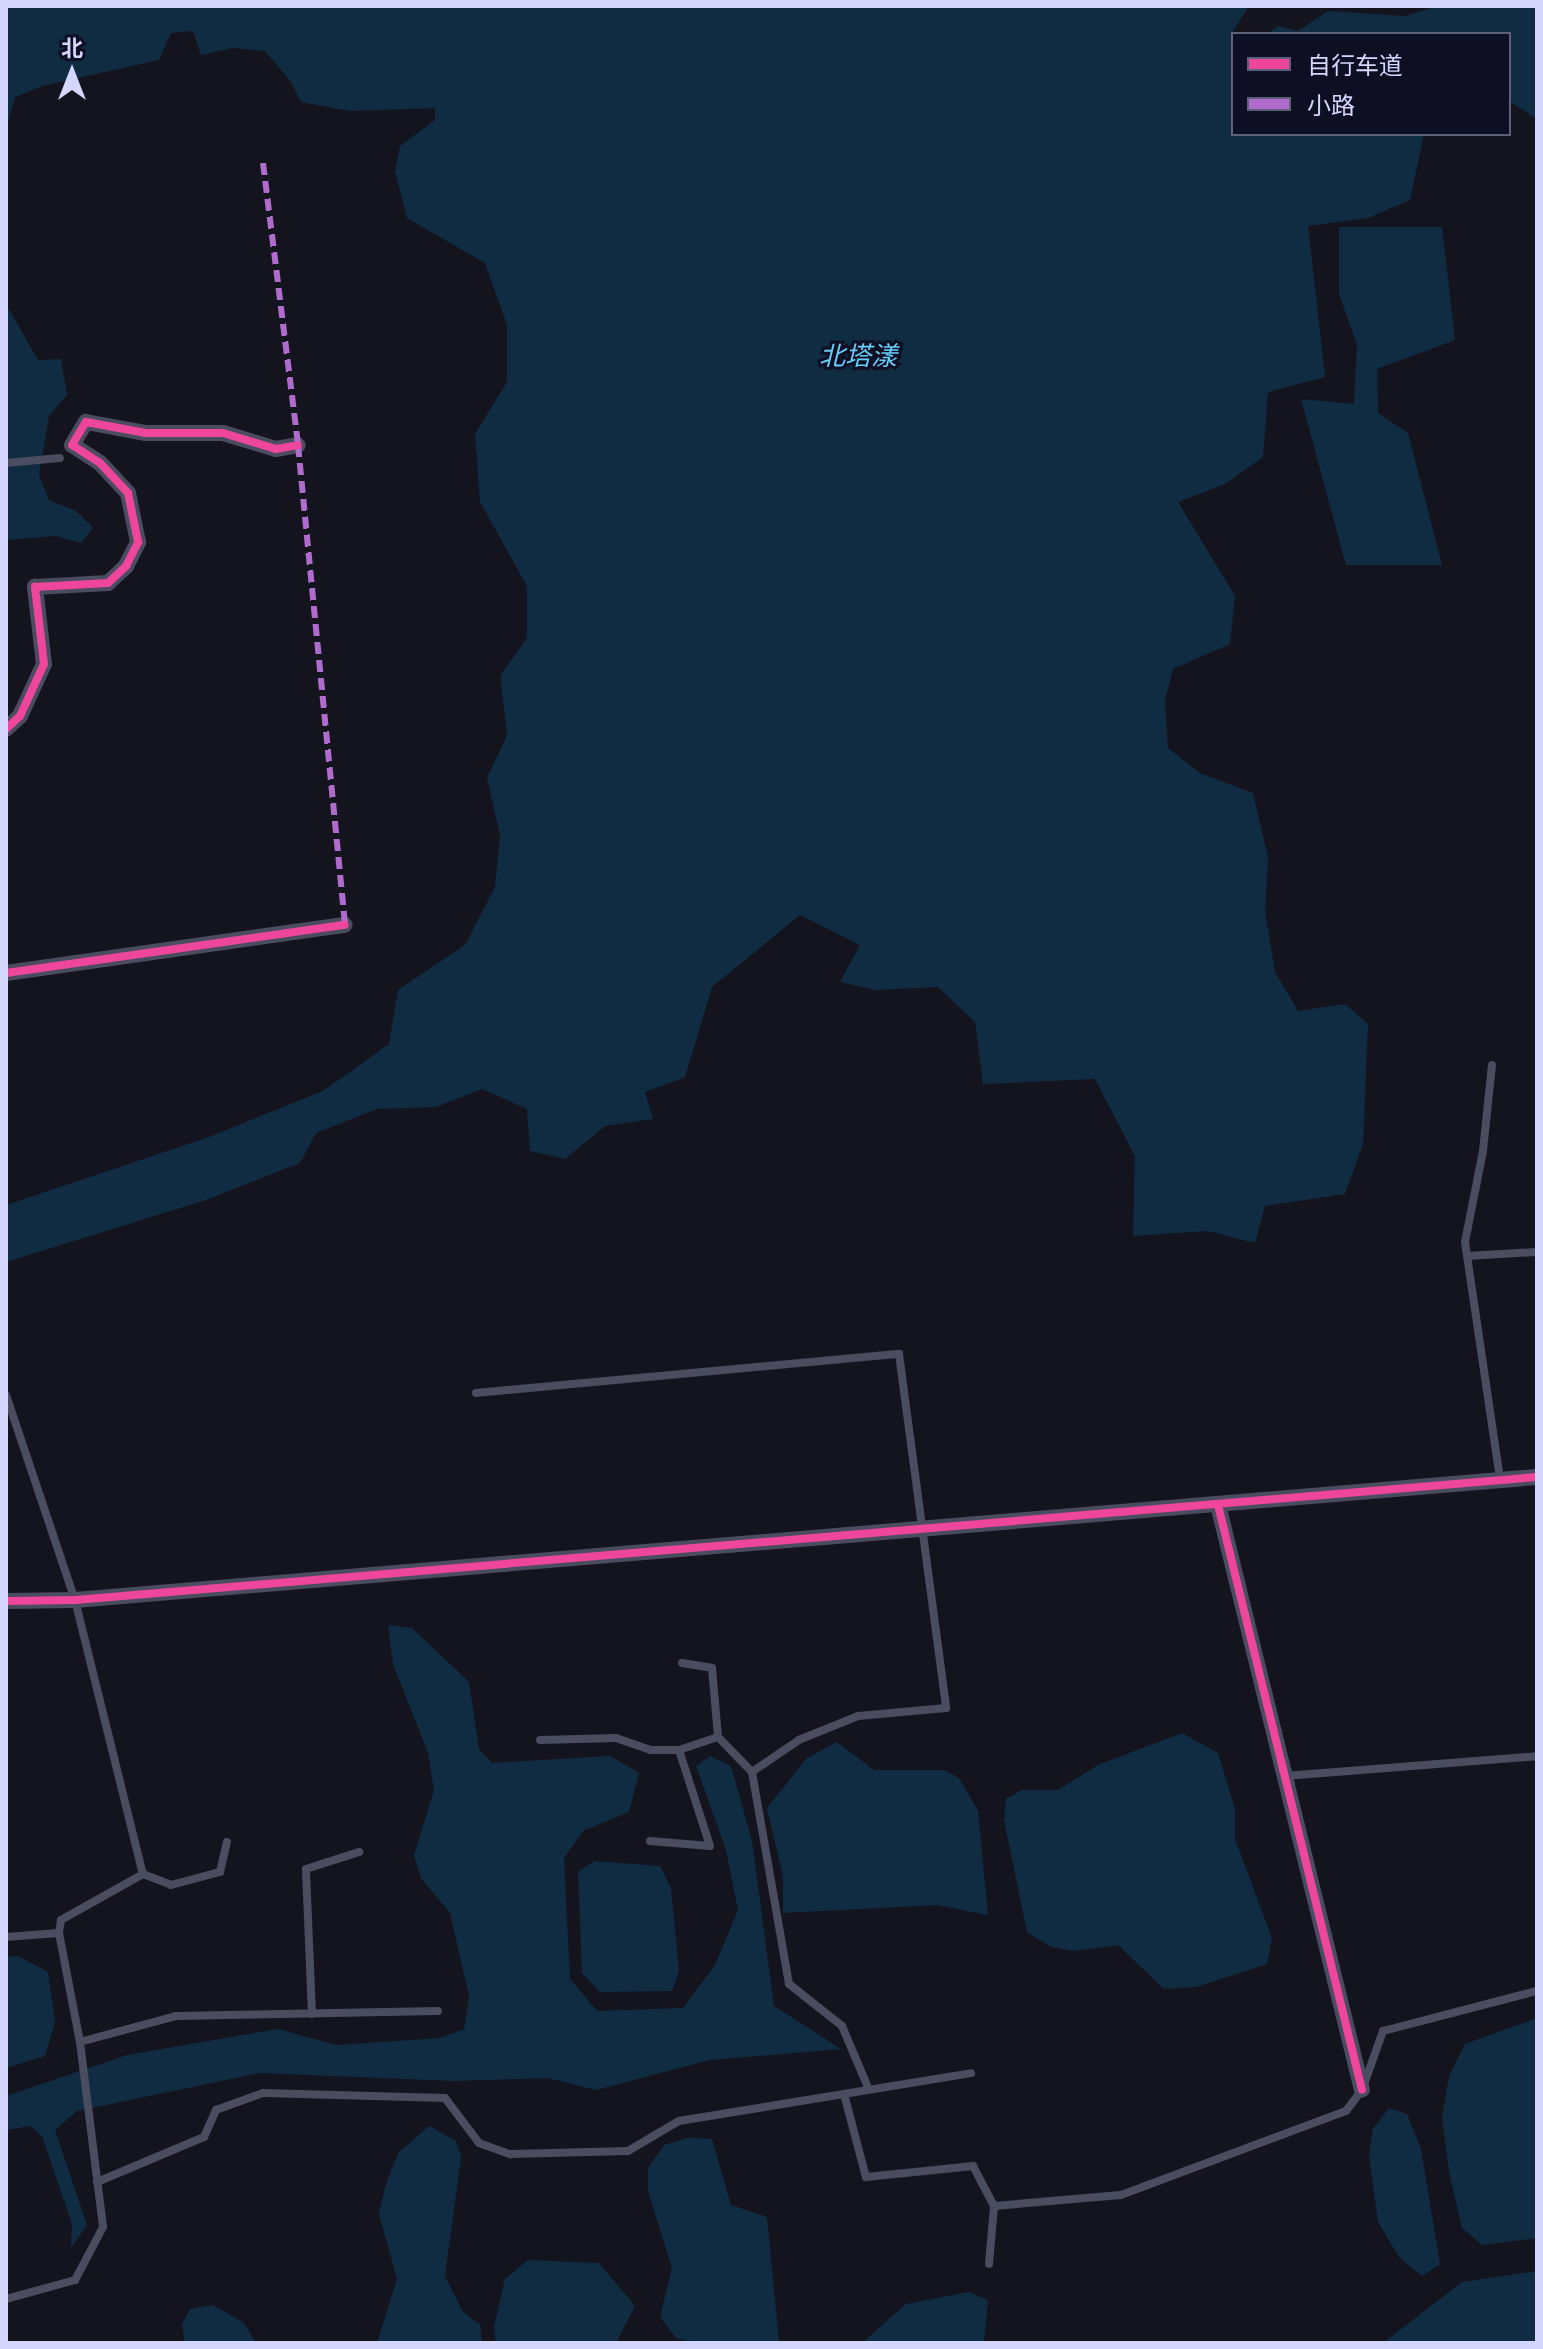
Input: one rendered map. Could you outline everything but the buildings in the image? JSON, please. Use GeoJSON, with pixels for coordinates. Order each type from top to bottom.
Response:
{"type":"FeatureCollection","features":[{"type":"Feature","properties":{"kind":"street"},"geometry":{"type":"LineString","coordinates":[[6,729],[20,716],[44,664],[35,587],[108,583],[126,566],[138,542],[128,493],[100,463],[72,445],[86,422],[146,433],[223,433],[253,446],[276,449],[298,445]]}},
{"type":"Feature","properties":{"kind":"street"},"geometry":{"type":"LineString","coordinates":[[6,973],[345,925]]}},
{"type":"Feature","properties":{"kind":"street"},"geometry":{"type":"LineString","coordinates":[[6,1601],[75,1600],[1537,1477]]}},
{"type":"Feature","properties":{"kind":"street"},"geometry":{"type":"LineString","coordinates":[[1218,1505],[1362,2090]]}},
{"type":"Feature","properties":{"kind":"lane"},"geometry":{"type":"LineString","coordinates":[[6,463],[60,458]]}},
{"type":"Feature","properties":{"kind":"lane"},"geometry":{"type":"LineString","coordinates":[[1492,1065],[1467,1256],[1500,1480]]}},
{"type":"Feature","properties":{"kind":"lane"},"geometry":{"type":"LineString","coordinates":[[1467,1256],[1537,1252]]}},
{"type":"Feature","properties":{"kind":"lane"},"geometry":{"type":"LineString","coordinates":[[476,1393],[899,1354],[946,1708],[858,1716],[799,1740],[752,1772]]}},
{"type":"Feature","properties":{"kind":"lane"},"geometry":{"type":"LineString","coordinates":[[6,1395],[75,1600],[143,1874]]}},
{"type":"Feature","properties":{"kind":"lane"},"geometry":{"type":"LineString","coordinates":[[682,1663],[712,1668],[718,1737],[752,1772],[789,1984],[842,2026],[869,2090]]}},
{"type":"Feature","properties":{"kind":"lane"},"geometry":{"type":"LineString","coordinates":[[540,1740],[616,1738],[650,1750],[679,1750],[718,1737]]}},
{"type":"Feature","properties":{"kind":"lane"},"geometry":{"type":"LineString","coordinates":[[650,1841],[710,1846],[679,1750]]}},
{"type":"Feature","properties":{"kind":"lane"},"geometry":{"type":"LineString","coordinates":[[1285,1776],[1537,1756]]}},
{"type":"Feature","properties":{"kind":"lane"},"geometry":{"type":"LineString","coordinates":[[143,1874],[171,1885],[220,1872],[227,1842]]}},
{"type":"Feature","properties":{"kind":"lane"},"geometry":{"type":"LineString","coordinates":[[312,2014],[306,1869],[359,1852]]}},
{"type":"Feature","properties":{"kind":"lane"},"geometry":{"type":"LineString","coordinates":[[6,2299],[75,2280],[103,2227],[86,2117],[80,2042],[59,1933],[61,1920],[143,1874]]}},
{"type":"Feature","properties":{"kind":"lane"},"geometry":{"type":"LineString","coordinates":[[6,1937],[59,1933]]}},
{"type":"Feature","properties":{"kind":"lane"},"geometry":{"type":"LineString","coordinates":[[994,2206],[1121,2195],[1346,2111],[1362,2090],[1383,2031],[1537,1991]]}},
{"type":"Feature","properties":{"kind":"lane"},"geometry":{"type":"LineString","coordinates":[[80,2042],[176,2016],[438,2011]]}},
{"type":"Feature","properties":{"kind":"lane"},"geometry":{"type":"LineString","coordinates":[[97,2182],[204,2137],[216,2110],[263,2093],[445,2098],[479,2143],[510,2154],[628,2151],[679,2121],[971,2073]]}},
{"type":"Feature","properties":{"kind":"lane"},"geometry":{"type":"LineString","coordinates":[[844,2094],[866,2177],[973,2166],[994,2206],[989,2264]]}},
{"type":"Feature","properties":{"kind":"water","name":"北塔漾"},"geometry":{"type":"Polygon","coordinates":[[[6,6],[1249,6],[1235,32],[1231,32],[1231,136],[1424,136],[1410,200],[1368,218],[1308,226],[1325,377],[1268,392],[1263,457],[1225,484],[1178,502],[1235,596],[1230,644],[1173,669],[1165,701],[1168,748],[1200,773],[1253,793],[1268,858],[1265,912],[1275,972],[1298,1011],[1345,1004],[1368,1024],[1363,1144],[1345,1194],[1265,1206],[1255,1243],[1208,1231],[1133,1236],[1135,1156],[1095,1079],[983,1084],[975,1022],[938,987],[875,990],[840,982],[860,945],[800,915],[712,987],[685,1077],[645,1092],[653,1119],[605,1126],[565,1159],[530,1151],[527,1109],[482,1089],[436,1107],[377,1109],[316,1133],[300,1163],[206,1200],[6,1262],[6,1205],[209,1137],[323,1091],[389,1044],[398,990],[465,945],[495,887],[500,835],[487,778],[507,735],[500,676],[527,638],[527,586],[480,502],[475,434],[507,382],[507,325],[485,263],[407,218],[395,171],[400,146],[435,120],[435,108],[350,111],[301,102],[289,79],[265,51],[233,48],[201,55],[193,31],[171,33],[159,60],[42,86],[15,97],[6,129],[6,6]]]}},
{"type":"Feature","properties":{"kind":"water"},"geometry":{"type":"Polygon","coordinates":[[[1438,6],[1537,6],[1537,119],[1511,102],[1511,32],[1270,32],[1278,26],[1298,31],[1328,11],[1405,16],[1438,6]]]}},
{"type":"Feature","properties":{"kind":"water"},"geometry":{"type":"Polygon","coordinates":[[[1339,227],[1442,227],[1455,340],[1377,369],[1378,413],[1408,433],[1442,565],[1346,565],[1301,399],[1354,404],[1357,345],[1339,294],[1339,227]]]}},
{"type":"Feature","properties":{"kind":"water"},"geometry":{"type":"Polygon","coordinates":[[[6,304],[38,360],[61,359],[67,395],[49,416],[39,475],[49,500],[76,511],[93,528],[81,543],[56,536],[6,540],[6,304]]]}},
{"type":"Feature","properties":{"kind":"water"},"geometry":{"type":"Polygon","coordinates":[[[388,1625],[412,1628],[469,1682],[479,1749],[492,1763],[610,1756],[639,1773],[629,1812],[583,1831],[564,1858],[570,1979],[597,2011],[683,2008],[715,1965],[738,1910],[726,1850],[696,1766],[710,1756],[731,1766],[752,1841],[774,2006],[841,2049],[710,2060],[596,2090],[548,2078],[454,2081],[259,2073],[77,2111],[55,2130],[87,2225],[71,2248],[72,2224],[42,2136],[30,2126],[6,2130],[6,2096],[127,2055],[278,2029],[336,2045],[440,2038],[464,2029],[469,1996],[450,1913],[421,1878],[414,1855],[434,1790],[428,1753],[393,1664],[388,1625]]]}},
{"type":"Feature","properties":{"kind":"water"},"geometry":{"type":"Polygon","coordinates":[[[1182,1733],[1218,1753],[1235,1809],[1235,1839],[1272,1938],[1267,1964],[1196,1987],[1164,1989],[1118,1945],[1074,1951],[1051,1947],[1027,1932],[1004,1820],[1006,1799],[1022,1790],[1058,1790],[1098,1765],[1182,1733]]]}},
{"type":"Feature","properties":{"kind":"water"},"geometry":{"type":"Polygon","coordinates":[[[837,1742],[874,1770],[944,1770],[959,1778],[978,1811],[988,1915],[937,1905],[783,1913],[783,1877],[767,1808],[807,1758],[837,1742]]]}},
{"type":"Feature","properties":{"kind":"water"},"geometry":{"type":"Polygon","coordinates":[[[594,1861],[660,1866],[671,1888],[679,1971],[672,1991],[600,1992],[582,1973],[578,1872],[594,1861]]]}},
{"type":"Feature","properties":{"kind":"water"},"geometry":{"type":"Polygon","coordinates":[[[18,1956],[48,1972],[55,2022],[45,2056],[6,2068],[6,1957],[18,1956]]]}},
{"type":"Feature","properties":{"kind":"water"},"geometry":{"type":"Polygon","coordinates":[[[1537,2018],[1537,2238],[1482,2245],[1462,2228],[1449,2172],[1442,2118],[1449,2076],[1465,2044],[1537,2018]]]}},
{"type":"Feature","properties":{"kind":"water"},"geometry":{"type":"Polygon","coordinates":[[[1389,2108],[1407,2114],[1421,2149],[1440,2264],[1422,2276],[1399,2257],[1378,2222],[1369,2155],[1373,2129],[1389,2108]]]}},
{"type":"Feature","properties":{"kind":"water"},"geometry":{"type":"Polygon","coordinates":[[[429,2126],[456,2141],[461,2157],[445,2276],[463,2312],[480,2324],[482,2343],[377,2343],[397,2279],[379,2214],[386,2184],[398,2153],[429,2126]]]}},
{"type":"Feature","properties":{"kind":"water"},"geometry":{"type":"Polygon","coordinates":[[[687,2138],[712,2139],[731,2205],[767,2217],[779,2342],[699,2343],[676,2338],[660,2317],[672,2268],[648,2191],[648,2168],[664,2145],[687,2138]]]}},
{"type":"Feature","properties":{"kind":"water"},"geometry":{"type":"Polygon","coordinates":[[[528,2260],[599,2263],[635,2306],[616,2343],[496,2343],[494,2327],[505,2279],[528,2260]]]}},
{"type":"Feature","properties":{"kind":"water"},"geometry":{"type":"Polygon","coordinates":[[[1537,2271],[1537,2343],[1383,2343],[1462,2282],[1537,2271]]]}},
{"type":"Feature","properties":{"kind":"water"},"geometry":{"type":"Polygon","coordinates":[[[969,2292],[988,2300],[984,2343],[862,2343],[906,2304],[969,2292]]]}},
{"type":"Feature","properties":{"kind":"water"},"geometry":{"type":"Polygon","coordinates":[[[213,2305],[244,2323],[256,2343],[185,2343],[182,2324],[190,2309],[213,2305]]]}},
{"type":"Feature","properties":{"kind":"marked path"},"geometry":{"type":"LineString","coordinates":[[263,163],[298,445],[345,925]]}},
{"type":"Feature","properties":{"kind":"cycle path"},"geometry":{"type":"LineString","coordinates":[[6,729],[20,716],[44,664],[35,587],[108,583],[126,566],[138,542],[128,493],[100,463],[72,445],[86,422],[146,433],[223,433],[276,449],[298,445]]}},
{"type":"Feature","properties":{"kind":"cycle path"},"geometry":{"type":"LineString","coordinates":[[6,973],[345,925]]}},
{"type":"Feature","properties":{"kind":"cycle path"},"geometry":{"type":"LineString","coordinates":[[6,1601],[75,1600],[1537,1477]]}},
{"type":"Feature","properties":{"kind":"cycle path"},"geometry":{"type":"LineString","coordinates":[[1218,1505],[1362,2090]]}}]}
